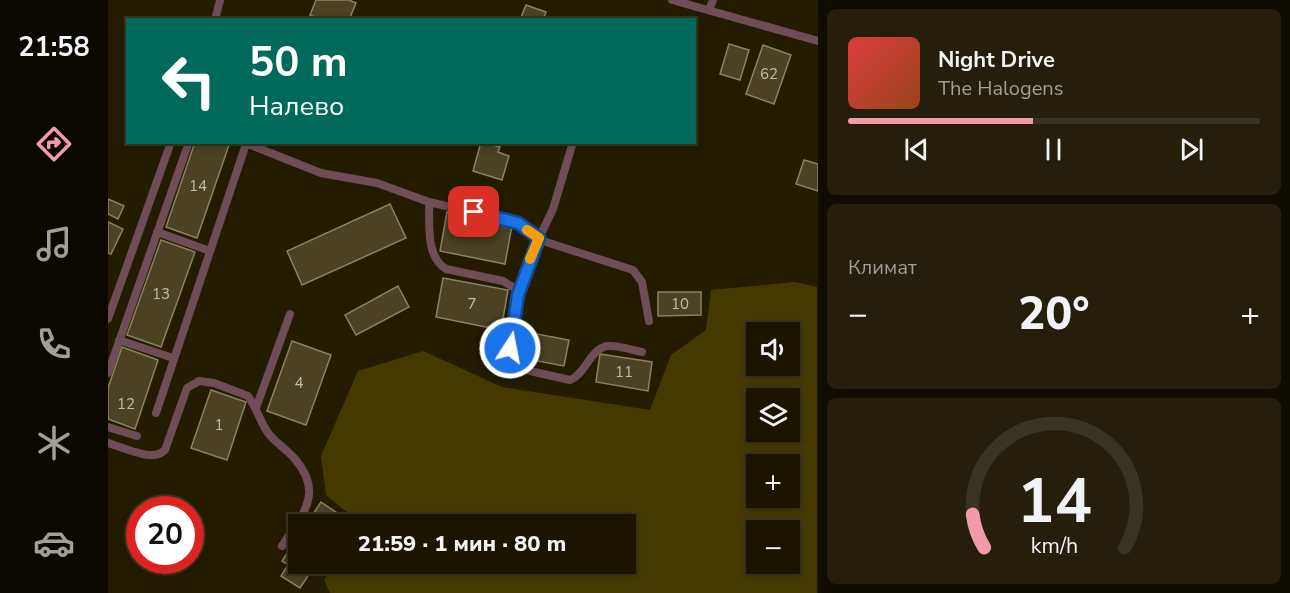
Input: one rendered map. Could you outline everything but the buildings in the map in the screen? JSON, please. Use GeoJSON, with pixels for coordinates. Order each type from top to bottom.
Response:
{"type":"FeatureCollection","features":[{"type":"Feature","properties":{"kind":"lane"},"geometry":{"type":"LineString","coordinates":[[216,18],[220,0]]}},
{"type":"Feature","properties":{"kind":"lane"},"geometry":{"type":"LineString","coordinates":[[672,0],[818,41]]}},
{"type":"Feature","properties":{"kind":"lane"},"geometry":{"type":"LineString","coordinates":[[709,10],[713,0]]}},
{"type":"Feature","properties":{"kind":"lane"},"geometry":{"type":"LineString","coordinates":[[108,319],[170,144]]}},
{"type":"Feature","properties":{"kind":"lane"},"geometry":{"type":"LineString","coordinates":[[108,373],[188,144]]}},
{"type":"Feature","properties":{"kind":"lane"},"geometry":{"type":"LineString","coordinates":[[156,413],[244,144]]}},
{"type":"Feature","properties":{"kind":"lane"},"geometry":{"type":"LineString","coordinates":[[247,144],[321,173],[377,183],[429,202],[518,223],[539,238],[633,270],[642,282],[649,321]]}},
{"type":"Feature","properties":{"kind":"lane"},"geometry":{"type":"LineString","coordinates":[[572,144],[553,209],[539,238],[518,295],[510,348],[516,364],[530,371],[570,380],[576,378],[598,351],[608,346],[642,352]]}},
{"type":"Feature","properties":{"kind":"lane"},"geometry":{"type":"LineString","coordinates":[[429,202],[433,257],[439,264],[446,269],[503,281],[516,289],[518,295]]}},
{"type":"Feature","properties":{"kind":"lane"},"geometry":{"type":"LineString","coordinates":[[157,232],[210,250]]}},
{"type":"Feature","properties":{"kind":"lane"},"geometry":{"type":"LineString","coordinates":[[256,408],[290,314]]}},
{"type":"Feature","properties":{"kind":"lane"},"geometry":{"type":"LineString","coordinates":[[119,340],[173,358]]}},
{"type":"Feature","properties":{"kind":"lane"},"geometry":{"type":"LineString","coordinates":[[108,443],[151,456],[161,455],[165,450],[188,388],[199,381],[214,383],[248,396],[269,433],[295,459],[309,478],[311,493],[302,516],[282,546]]}},
{"type":"Feature","properties":{"kind":"lane"},"geometry":{"type":"LineString","coordinates":[[108,427],[137,436]]}},
{"type":"Feature","properties":{"kind":"shaded area"},"geometry":{"type":"Polygon","coordinates":[[[795,282],[817,287],[817,593],[330,593],[324,580],[328,574],[636,574],[636,514],[349,514],[326,495],[321,456],[358,371],[423,351],[502,387],[650,410],[671,355],[706,330],[711,290],[795,282]]]}},
{"type":"Feature","properties":{"kind":"slow traffic"},"geometry":{"type":"LineString","coordinates":[[527,230],[539,238],[530,259]]}},
{"type":"Feature","properties":{"kind":"route"},"geometry":{"type":"LineString","coordinates":[[474,212],[518,223],[539,238],[518,295],[519,302],[510,348]]}}]}
